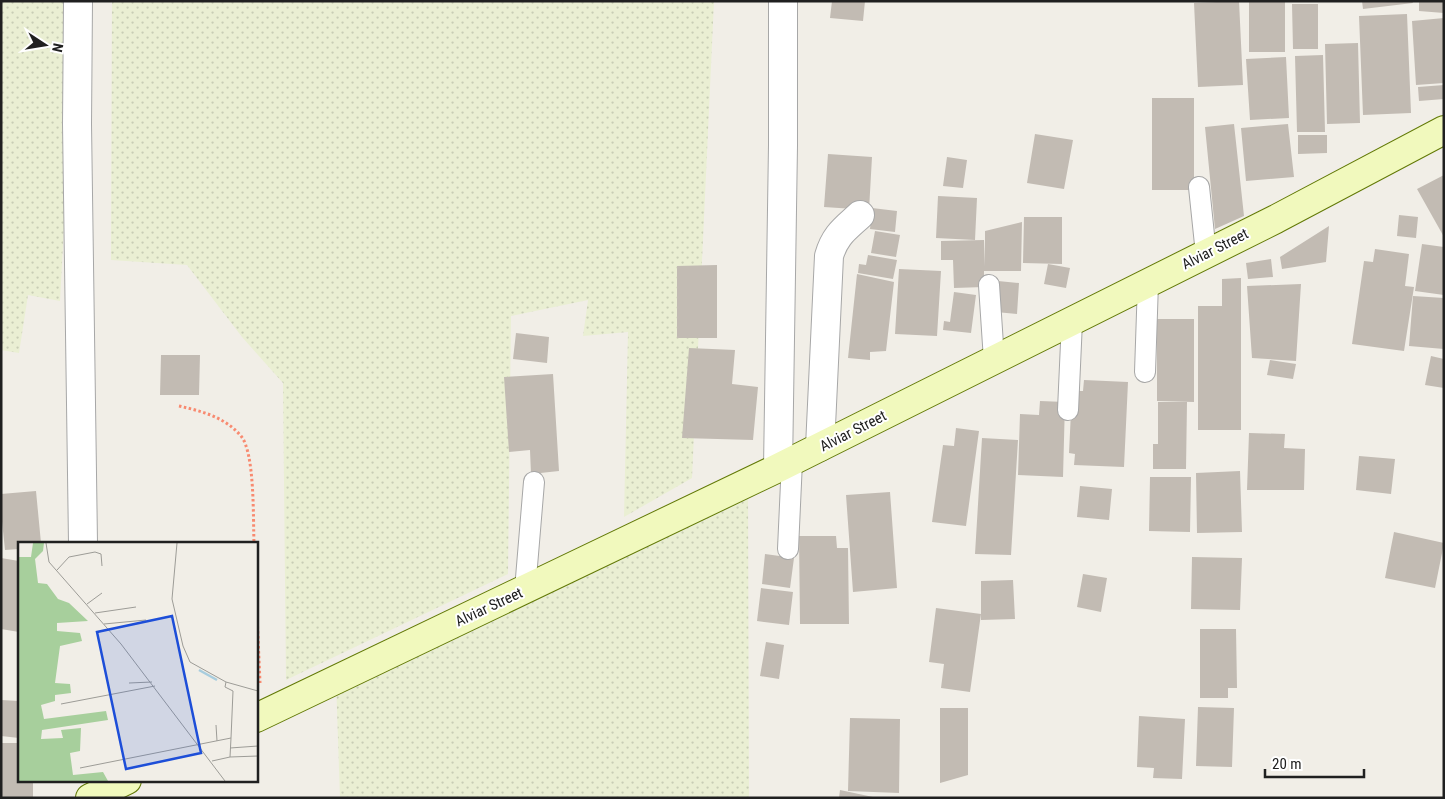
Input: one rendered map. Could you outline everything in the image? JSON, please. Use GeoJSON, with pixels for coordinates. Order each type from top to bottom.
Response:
{"type":"FeatureCollection","features":[{"type":"Feature","properties":{"kind":"street"},"geometry":{"type":"LineString","coordinates":[[78,1],[77,124],[83,542]]}},
{"type":"Feature","properties":{"kind":"street"},"geometry":{"type":"LineString","coordinates":[[783,1],[785,465]]}},
{"type":"Feature","properties":{"kind":"street","name":"Alviar Street"},"geometry":{"type":"LineString","coordinates":[[259,717],[785,465],[1276,219],[1444,130]]}},
{"type":"Feature","properties":{"kind":"street"},"geometry":{"type":"LineString","coordinates":[[820,447],[829,256],[833,243],[841,232],[860,215]]}},
{"type":"Feature","properties":{"kind":"street"},"geometry":{"type":"LineString","coordinates":[[87,782],[89,798],[123,782]]}},
{"type":"Feature","properties":{"kind":"lane"},"geometry":{"type":"LineString","coordinates":[[1198,187],[1206,254]]}},
{"type":"Feature","properties":{"kind":"lane"},"geometry":{"type":"LineString","coordinates":[[1145,372],[1148,283]]}},
{"type":"Feature","properties":{"kind":"lane"},"geometry":{"type":"LineString","coordinates":[[989,285],[994,360]]}},
{"type":"Feature","properties":{"kind":"lane"},"geometry":{"type":"LineString","coordinates":[[1068,410],[1072,321]]}},
{"type":"Feature","properties":{"kind":"lane"},"geometry":{"type":"LineString","coordinates":[[785,465],[788,549]]}},
{"type":"Feature","properties":{"kind":"lane"},"geometry":{"type":"LineString","coordinates":[[525,590],[534,482]]}},
{"type":"Feature","properties":{"kind":"path"},"geometry":{"type":"LineString","coordinates":[[179,406],[206,413],[228,424],[242,437],[253,482],[254,542]]}},
{"type":"Feature","properties":{"kind":"path"},"geometry":{"type":"LineString","coordinates":[[258,675],[259,717]]}},
{"type":"Feature","properties":{"kind":"green space"},"geometry":{"type":"Polygon","coordinates":[[[1,1],[76,1],[60,301],[28,295],[19,353],[1,350],[1,1]]]}},
{"type":"Feature","properties":{"kind":"green space"},"geometry":{"type":"Polygon","coordinates":[[[112,1],[714,1],[692,478],[624,517],[628,332],[583,336],[588,300],[511,316],[508,574],[286,680],[283,383],[242,337],[187,265],[111,260],[112,1]]]}},
{"type":"Feature","properties":{"kind":"green space"},"geometry":{"type":"Polygon","coordinates":[[[748,483],[749,798],[340,798],[336,680],[748,483]]]}},
{"type":"Feature","properties":{"kind":"building"},"geometry":{"type":"Polygon","coordinates":[[[832,1],[865,1],[863,21],[830,18],[832,1]]]}},
{"type":"Feature","properties":{"kind":"building"},"geometry":{"type":"Polygon","coordinates":[[[1239,1],[1243,85],[1198,87],[1194,3],[1239,1]]]}},
{"type":"Feature","properties":{"kind":"building"},"geometry":{"type":"Polygon","coordinates":[[[1249,1],[1285,1],[1285,52],[1249,52],[1249,1]]]}},
{"type":"Feature","properties":{"kind":"building"},"geometry":{"type":"Polygon","coordinates":[[[1362,1],[1412,1],[1413,3],[1363,9],[1362,1]]]}},
{"type":"Feature","properties":{"kind":"building"},"geometry":{"type":"Polygon","coordinates":[[[1419,1],[1444,1],[1444,13],[1419,11],[1419,1]]]}},
{"type":"Feature","properties":{"kind":"building"},"geometry":{"type":"Polygon","coordinates":[[[1292,4],[1318,4],[1318,49],[1293,49],[1292,4]]]}},
{"type":"Feature","properties":{"kind":"building"},"geometry":{"type":"Polygon","coordinates":[[[1407,14],[1411,113],[1363,115],[1359,16],[1407,14]]]}},
{"type":"Feature","properties":{"kind":"building"},"geometry":{"type":"Polygon","coordinates":[[[1444,18],[1444,83],[1416,85],[1412,21],[1444,18]]]}},
{"type":"Feature","properties":{"kind":"building"},"geometry":{"type":"Polygon","coordinates":[[[1358,43],[1360,123],[1327,124],[1325,44],[1358,43]]]}},
{"type":"Feature","properties":{"kind":"building"},"geometry":{"type":"Polygon","coordinates":[[[1323,55],[1325,132],[1297,132],[1295,56],[1323,55]]]}},
{"type":"Feature","properties":{"kind":"building"},"geometry":{"type":"Polygon","coordinates":[[[1286,57],[1289,118],[1250,120],[1246,59],[1286,57]]]}},
{"type":"Feature","properties":{"kind":"building"},"geometry":{"type":"Polygon","coordinates":[[[1444,85],[1444,99],[1419,101],[1418,87],[1444,85]]]}},
{"type":"Feature","properties":{"kind":"building"},"geometry":{"type":"Polygon","coordinates":[[[1152,98],[1194,98],[1194,190],[1152,190],[1152,98]]]}},
{"type":"Feature","properties":{"kind":"building"},"geometry":{"type":"Polygon","coordinates":[[[1234,124],[1244,216],[1215,229],[1205,127],[1234,124]]]}},
{"type":"Feature","properties":{"kind":"building"},"geometry":{"type":"Polygon","coordinates":[[[1288,124],[1294,177],[1246,181],[1241,128],[1288,124]]]}},
{"type":"Feature","properties":{"kind":"building"},"geometry":{"type":"Polygon","coordinates":[[[1035,134],[1073,140],[1064,189],[1027,183],[1035,134]]]}},
{"type":"Feature","properties":{"kind":"building"},"geometry":{"type":"Polygon","coordinates":[[[1298,135],[1327,135],[1327,153],[1298,154],[1298,135]]]}},
{"type":"Feature","properties":{"kind":"building"},"geometry":{"type":"Polygon","coordinates":[[[828,154],[872,157],[869,210],[824,207],[828,154]]]}},
{"type":"Feature","properties":{"kind":"building"},"geometry":{"type":"Polygon","coordinates":[[[947,157],[967,160],[963,188],[943,186],[947,157]]]}},
{"type":"Feature","properties":{"kind":"building"},"geometry":{"type":"Polygon","coordinates":[[[1444,175],[1444,237],[1417,189],[1444,175]]]}},
{"type":"Feature","properties":{"kind":"building"},"geometry":{"type":"Polygon","coordinates":[[[938,196],[977,198],[975,240],[936,238],[938,196]]]}},
{"type":"Feature","properties":{"kind":"building"},"geometry":{"type":"Polygon","coordinates":[[[872,208],[897,211],[895,232],[870,229],[872,208]]]}},
{"type":"Feature","properties":{"kind":"building"},"geometry":{"type":"Polygon","coordinates":[[[1399,215],[1418,217],[1416,238],[1397,236],[1399,215]]]}},
{"type":"Feature","properties":{"kind":"building"},"geometry":{"type":"Polygon","coordinates":[[[1024,217],[1062,217],[1062,264],[1023,263],[1024,217]]]}},
{"type":"Feature","properties":{"kind":"building"},"geometry":{"type":"Polygon","coordinates":[[[1022,222],[1021,271],[984,271],[984,287],[954,288],[953,260],[941,260],[941,241],[984,240],[985,266],[985,231],[1022,222]]]}},
{"type":"Feature","properties":{"kind":"building"},"geometry":{"type":"Polygon","coordinates":[[[1329,226],[1326,262],[1282,269],[1280,257],[1329,226]]]}},
{"type":"Feature","properties":{"kind":"building"},"geometry":{"type":"Polygon","coordinates":[[[875,231],[900,235],[896,257],[871,253],[875,231]]]}},
{"type":"Feature","properties":{"kind":"building"},"geometry":{"type":"Polygon","coordinates":[[[1422,244],[1444,247],[1444,295],[1415,291],[1422,244]]]}},
{"type":"Feature","properties":{"kind":"building"},"geometry":{"type":"Polygon","coordinates":[[[1375,249],[1409,254],[1405,286],[1414,287],[1404,351],[1352,344],[1364,261],[1373,262],[1375,249]]]}},
{"type":"Feature","properties":{"kind":"building"},"geometry":{"type":"Polygon","coordinates":[[[868,255],[897,260],[893,279],[858,273],[859,264],[866,265],[868,255]]]}},
{"type":"Feature","properties":{"kind":"building"},"geometry":{"type":"Polygon","coordinates":[[[1271,259],[1273,277],[1248,279],[1246,263],[1271,259]]]}},
{"type":"Feature","properties":{"kind":"building"},"geometry":{"type":"Polygon","coordinates":[[[1048,264],[1070,268],[1066,288],[1044,284],[1048,264]]]}},
{"type":"Feature","properties":{"kind":"building"},"geometry":{"type":"Polygon","coordinates":[[[717,265],[717,338],[677,338],[677,266],[717,265]]]}},
{"type":"Feature","properties":{"kind":"building"},"geometry":{"type":"Polygon","coordinates":[[[899,269],[941,271],[937,336],[895,334],[899,269]]]}},
{"type":"Feature","properties":{"kind":"building"},"geometry":{"type":"Polygon","coordinates":[[[857,274],[894,282],[886,351],[870,352],[870,360],[848,358],[857,274]]]}},
{"type":"Feature","properties":{"kind":"building"},"geometry":{"type":"Polygon","coordinates":[[[1241,278],[1241,430],[1198,430],[1198,306],[1222,306],[1222,279],[1241,278]]]}},
{"type":"Feature","properties":{"kind":"building"},"geometry":{"type":"Polygon","coordinates":[[[998,281],[1019,283],[1017,314],[996,312],[998,281]]]}},
{"type":"Feature","properties":{"kind":"building"},"geometry":{"type":"Polygon","coordinates":[[[1301,284],[1296,361],[1252,358],[1247,286],[1301,284]]]}},
{"type":"Feature","properties":{"kind":"building"},"geometry":{"type":"Polygon","coordinates":[[[954,292],[976,295],[971,333],[943,330],[944,321],[950,322],[954,292]]]}},
{"type":"Feature","properties":{"kind":"building"},"geometry":{"type":"Polygon","coordinates":[[[1413,296],[1444,298],[1444,349],[1409,346],[1413,296]]]}},
{"type":"Feature","properties":{"kind":"building"},"geometry":{"type":"Polygon","coordinates":[[[1157,319],[1194,319],[1194,402],[1157,401],[1157,319]]]}},
{"type":"Feature","properties":{"kind":"building"},"geometry":{"type":"Polygon","coordinates":[[[516,333],[549,337],[547,363],[513,359],[516,333]]]}},
{"type":"Feature","properties":{"kind":"building"},"geometry":{"type":"Polygon","coordinates":[[[689,348],[735,350],[732,384],[758,387],[753,440],[682,438],[689,348]]]}},
{"type":"Feature","properties":{"kind":"building"},"geometry":{"type":"Polygon","coordinates":[[[161,355],[200,355],[199,395],[160,395],[161,355]]]}},
{"type":"Feature","properties":{"kind":"building"},"geometry":{"type":"Polygon","coordinates":[[[1431,356],[1444,359],[1444,388],[1425,385],[1431,356]]]}},
{"type":"Feature","properties":{"kind":"building"},"geometry":{"type":"Polygon","coordinates":[[[1270,360],[1296,364],[1293,379],[1267,375],[1270,360]]]}},
{"type":"Feature","properties":{"kind":"building"},"geometry":{"type":"Polygon","coordinates":[[[553,374],[559,471],[531,474],[530,450],[509,452],[504,377],[553,374]]]}},
{"type":"Feature","properties":{"kind":"building"},"geometry":{"type":"Polygon","coordinates":[[[1084,380],[1128,382],[1124,467],[1074,465],[1075,454],[1069,453],[1072,391],[1083,391],[1084,380]]]}},
{"type":"Feature","properties":{"kind":"building"},"geometry":{"type":"Polygon","coordinates":[[[1040,401],[1065,402],[1063,477],[1018,475],[1020,414],[1039,415],[1040,401]]]}},
{"type":"Feature","properties":{"kind":"building"},"geometry":{"type":"Polygon","coordinates":[[[1158,402],[1187,402],[1186,469],[1153,469],[1153,444],[1158,444],[1158,402]]]}},
{"type":"Feature","properties":{"kind":"building"},"geometry":{"type":"Polygon","coordinates":[[[956,428],[979,431],[966,526],[932,522],[943,445],[954,446],[956,428]]]}},
{"type":"Feature","properties":{"kind":"building"},"geometry":{"type":"Polygon","coordinates":[[[1249,433],[1285,434],[1284,448],[1305,449],[1304,490],[1247,490],[1249,433]]]}},
{"type":"Feature","properties":{"kind":"building"},"geometry":{"type":"Polygon","coordinates":[[[982,438],[1018,440],[1011,555],[975,554],[982,438]]]}},
{"type":"Feature","properties":{"kind":"building"},"geometry":{"type":"Polygon","coordinates":[[[1359,456],[1395,459],[1391,494],[1356,490],[1359,456]]]}},
{"type":"Feature","properties":{"kind":"building"},"geometry":{"type":"Polygon","coordinates":[[[1240,471],[1242,532],[1197,533],[1196,473],[1240,471]]]}},
{"type":"Feature","properties":{"kind":"building"},"geometry":{"type":"Polygon","coordinates":[[[1150,477],[1191,477],[1190,532],[1149,531],[1150,477]]]}},
{"type":"Feature","properties":{"kind":"building"},"geometry":{"type":"Polygon","coordinates":[[[1080,486],[1112,489],[1109,520],[1077,517],[1080,486]]]}},
{"type":"Feature","properties":{"kind":"building"},"geometry":{"type":"Polygon","coordinates":[[[36,491],[41,542],[18,542],[18,549],[5,550],[1,494],[36,491]]]}},
{"type":"Feature","properties":{"kind":"building"},"geometry":{"type":"Polygon","coordinates":[[[890,492],[897,588],[853,592],[846,495],[890,492]]]}},
{"type":"Feature","properties":{"kind":"building"},"geometry":{"type":"Polygon","coordinates":[[[1394,532],[1444,543],[1435,588],[1385,578],[1394,532]]]}},
{"type":"Feature","properties":{"kind":"building"},"geometry":{"type":"Polygon","coordinates":[[[799,536],[836,536],[837,548],[848,548],[849,624],[800,624],[799,536]]]}},
{"type":"Feature","properties":{"kind":"building"},"geometry":{"type":"Polygon","coordinates":[[[765,554],[794,558],[790,588],[762,584],[765,554]]]}},
{"type":"Feature","properties":{"kind":"building"},"geometry":{"type":"Polygon","coordinates":[[[1192,557],[1242,558],[1240,610],[1191,609],[1192,557]]]}},
{"type":"Feature","properties":{"kind":"building"},"geometry":{"type":"Polygon","coordinates":[[[1,558],[18,561],[18,632],[1,629],[1,558]]]}},
{"type":"Feature","properties":{"kind":"building"},"geometry":{"type":"Polygon","coordinates":[[[1083,574],[1107,578],[1101,612],[1077,607],[1083,574]]]}},
{"type":"Feature","properties":{"kind":"building"},"geometry":{"type":"Polygon","coordinates":[[[1013,580],[1015,619],[981,620],[981,581],[1013,580]]]}},
{"type":"Feature","properties":{"kind":"building"},"geometry":{"type":"Polygon","coordinates":[[[761,588],[793,592],[789,625],[757,621],[761,588]]]}},
{"type":"Feature","properties":{"kind":"building"},"geometry":{"type":"Polygon","coordinates":[[[936,608],[981,614],[970,692],[941,688],[944,664],[929,662],[936,608]]]}},
{"type":"Feature","properties":{"kind":"building"},"geometry":{"type":"Polygon","coordinates":[[[1200,629],[1236,629],[1237,688],[1228,688],[1228,698],[1200,698],[1200,629]]]}},
{"type":"Feature","properties":{"kind":"building"},"geometry":{"type":"Polygon","coordinates":[[[766,642],[784,645],[779,679],[760,676],[766,642]]]}},
{"type":"Feature","properties":{"kind":"building"},"geometry":{"type":"Polygon","coordinates":[[[1,700],[18,701],[18,738],[1,736],[1,700]]]}},
{"type":"Feature","properties":{"kind":"building"},"geometry":{"type":"Polygon","coordinates":[[[1198,707],[1234,708],[1232,767],[1196,766],[1198,707]]]}},
{"type":"Feature","properties":{"kind":"building"},"geometry":{"type":"Polygon","coordinates":[[[940,708],[968,708],[968,775],[940,783],[940,708]]]}},
{"type":"Feature","properties":{"kind":"building"},"geometry":{"type":"Polygon","coordinates":[[[1139,716],[1185,719],[1182,779],[1153,778],[1154,768],[1137,767],[1139,716]]]}},
{"type":"Feature","properties":{"kind":"building"},"geometry":{"type":"Polygon","coordinates":[[[850,718],[900,719],[899,793],[848,791],[850,718]]]}},
{"type":"Feature","properties":{"kind":"building"},"geometry":{"type":"Polygon","coordinates":[[[1,743],[18,743],[18,782],[33,782],[33,798],[1,798],[1,743]]]}},
{"type":"Feature","properties":{"kind":"building"},"geometry":{"type":"Polygon","coordinates":[[[840,790],[873,797],[873,798],[839,798],[840,790]]]}}]}
